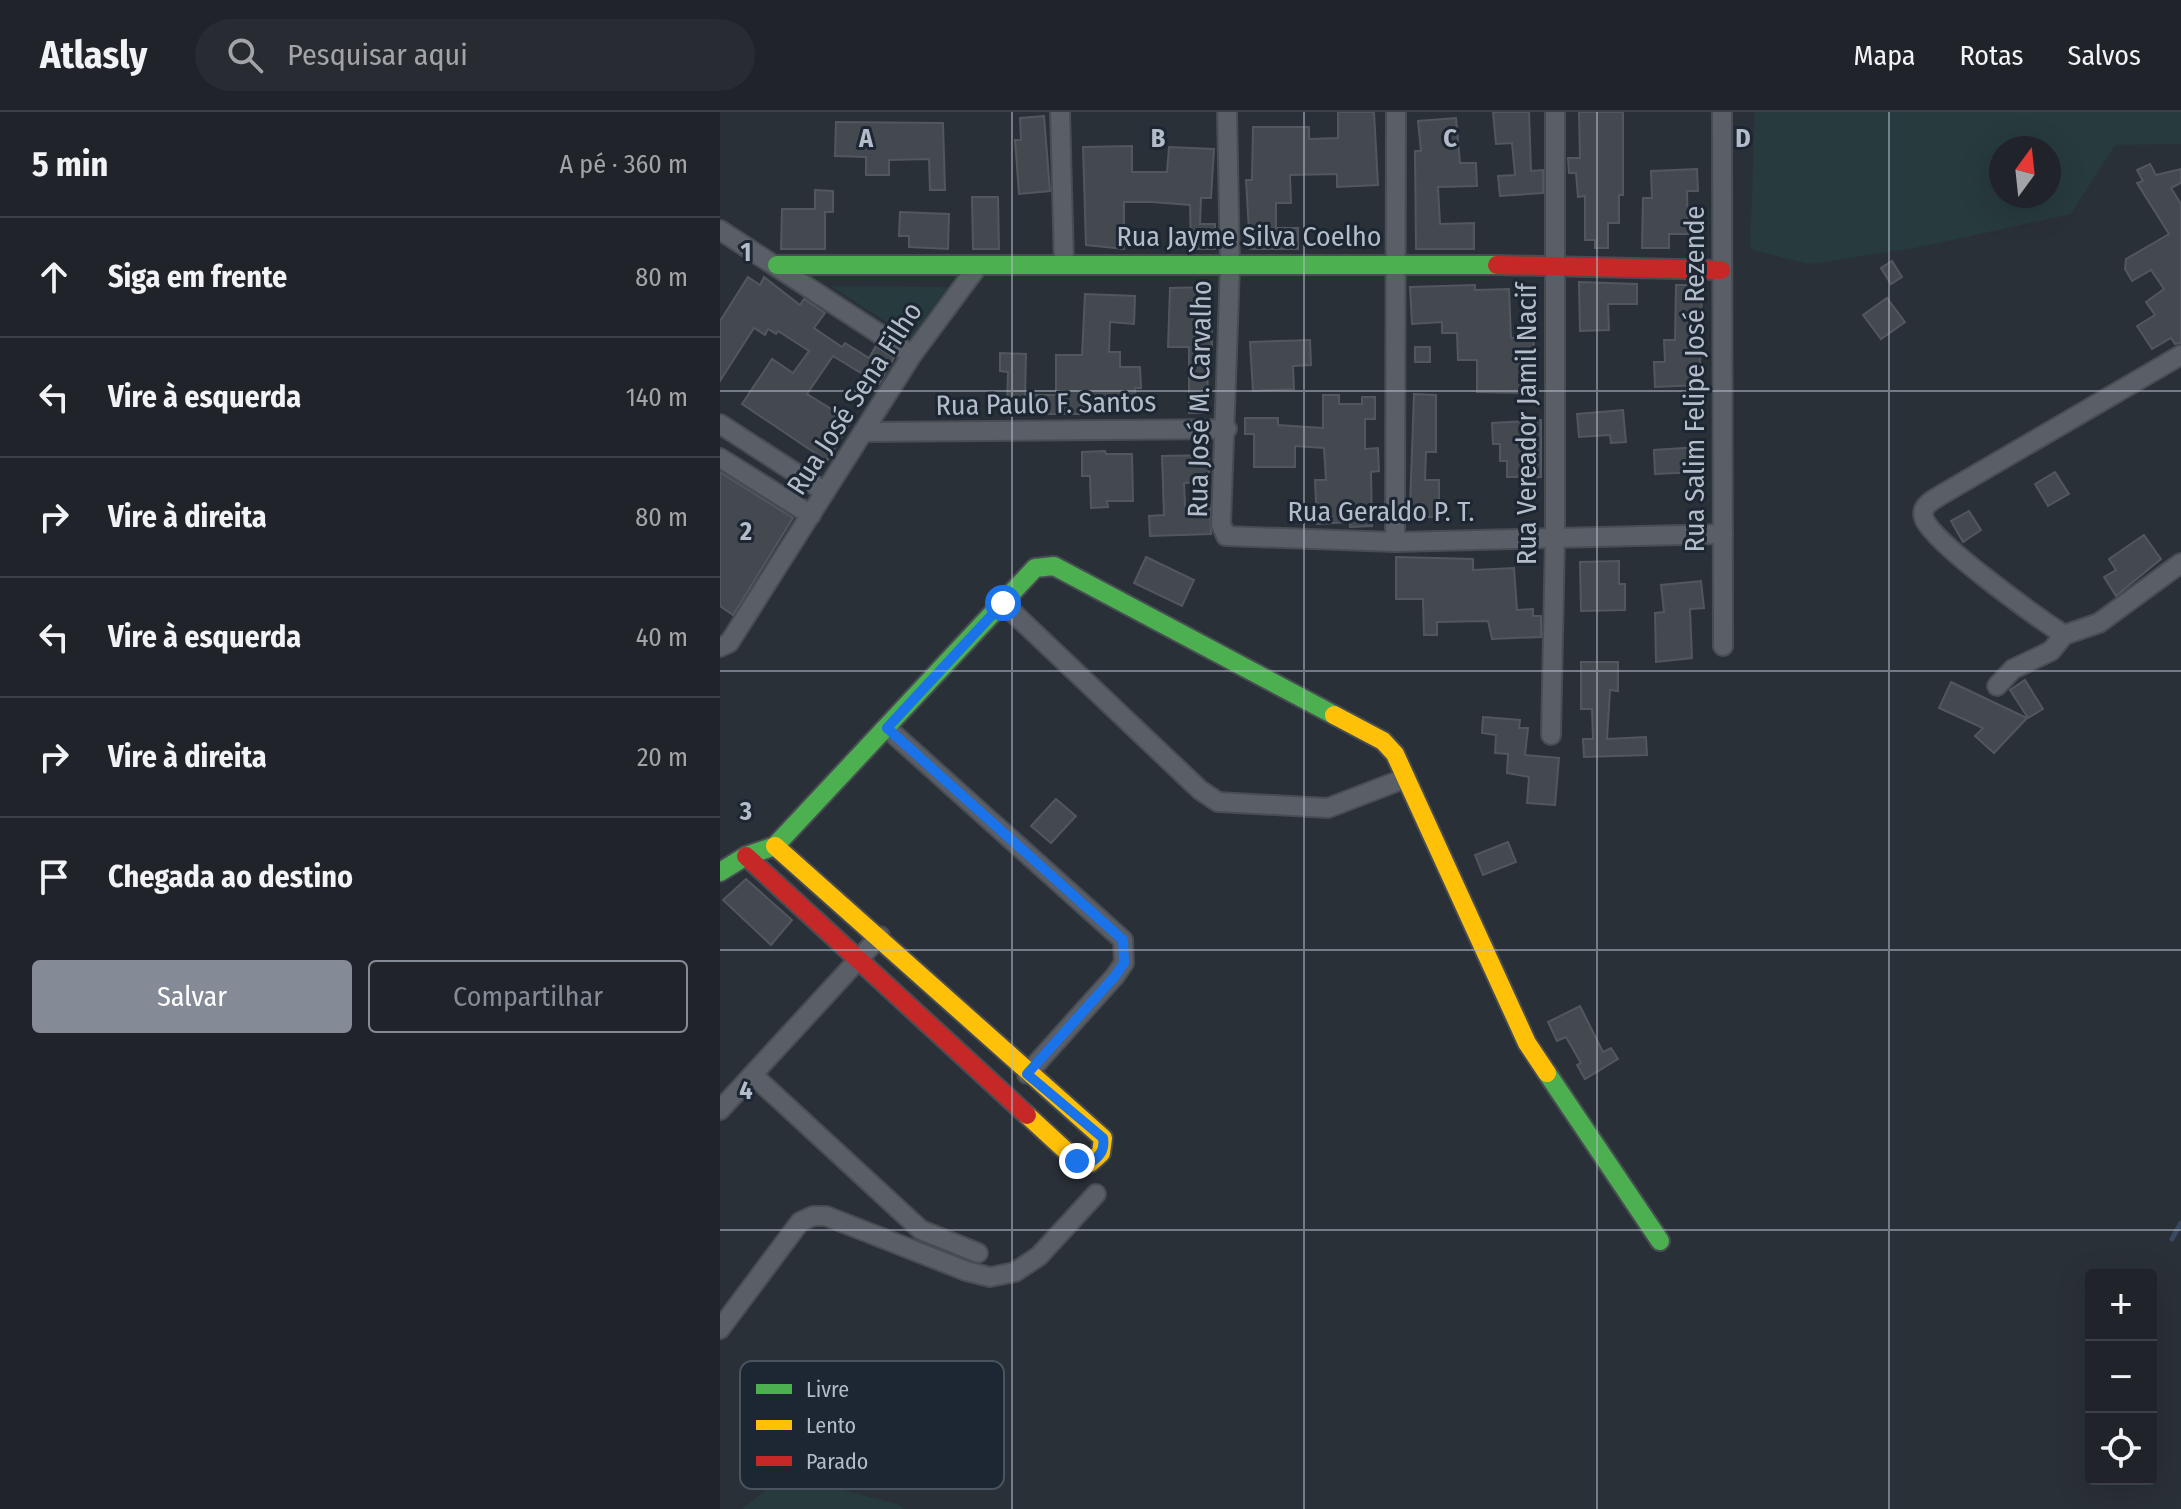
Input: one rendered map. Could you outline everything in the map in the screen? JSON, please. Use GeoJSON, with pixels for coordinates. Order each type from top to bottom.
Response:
{"type":"FeatureCollection","features":[{"type":"Feature","properties":{"kind":"street"},"geometry":{"type":"LineString","coordinates":[[1060,112],[1064,264]]}},
{"type":"Feature","properties":{"kind":"street","name":"Rua José M. Carvalho"},"geometry":{"type":"LineString","coordinates":[[1227,112],[1230,265],[1227,429],[1221,524],[1226,536],[1232,538]]}},
{"type":"Feature","properties":{"kind":"street"},"geometry":{"type":"LineString","coordinates":[[1395,542],[1396,112]]}},
{"type":"Feature","properties":{"kind":"street","name":"Rua Vereador Jamil Nacif"},"geometry":{"type":"LineString","coordinates":[[1551,735],[1555,537],[1552,265],[1555,112]]}},
{"type":"Feature","properties":{"kind":"street","name":"Rua Salim Felipe José Rezende"},"geometry":{"type":"LineString","coordinates":[[1722,112],[1723,646]]}},
{"type":"Feature","properties":{"kind":"street"},"geometry":{"type":"LineString","coordinates":[[720,230],[912,355]]}},
{"type":"Feature","properties":{"kind":"street","name":"Rua Jayme Silva Coelho"},"geometry":{"type":"LineString","coordinates":[[777,265],[1398,264],[1721,270]]}},
{"type":"Feature","properties":{"kind":"street","name":"Rua José Sena Filho"},"geometry":{"type":"LineString","coordinates":[[724,645],[865,432],[912,355],[978,266]]}},
{"type":"Feature","properties":{"kind":"street"},"geometry":{"type":"LineString","coordinates":[[2064,635],[2027,611],[1938,535],[1924,520],[1923,512],[1927,504],[1941,495],[2181,355]]}},
{"type":"Feature","properties":{"kind":"street"},"geometry":{"type":"LineString","coordinates":[[720,424],[825,492]]}},
{"type":"Feature","properties":{"kind":"street","name":"Rua Paulo F. Santos"},"geometry":{"type":"LineString","coordinates":[[865,432],[1227,429]]}},
{"type":"Feature","properties":{"kind":"street"},"geometry":{"type":"LineString","coordinates":[[720,458],[811,515]]}},
{"type":"Feature","properties":{"kind":"street","name":"Rua Geraldo P. T."},"geometry":{"type":"LineString","coordinates":[[1232,538],[1395,542],[1723,534]]}},
{"type":"Feature","properties":{"kind":"street"},"geometry":{"type":"LineString","coordinates":[[1997,686],[2013,669],[2051,651],[2064,635],[2099,623],[2181,563]]}},
{"type":"Feature","properties":{"kind":"street"},"geometry":{"type":"LineString","coordinates":[[720,872],[746,856],[775,846],[1035,568],[1054,566],[1383,741],[1395,754],[1527,1043],[1660,1241]]}},
{"type":"Feature","properties":{"kind":"street"},"geometry":{"type":"LineString","coordinates":[[1003,603],[1218,802],[1328,808],[1406,778]]}},
{"type":"Feature","properties":{"kind":"street"},"geometry":{"type":"LineString","coordinates":[[887,728],[1123,940],[1124,963],[1115,976],[1027,1074]]}},
{"type":"Feature","properties":{"kind":"street"},"geometry":{"type":"LineString","coordinates":[[746,856],[1077,1161],[1090,1163],[1096,1159],[1101,1153],[1103,1138],[1027,1074],[880,936],[775,846]]}},
{"type":"Feature","properties":{"kind":"street"},"geometry":{"type":"LineString","coordinates":[[720,1110],[880,936]]}},
{"type":"Feature","properties":{"kind":"street"},"geometry":{"type":"LineString","coordinates":[[754,1076],[921,1230],[978,1253]]}},
{"type":"Feature","properties":{"kind":"street"},"geometry":{"type":"LineString","coordinates":[[720,1329],[800,1222],[813,1216],[826,1216],[990,1277],[1015,1272],[1039,1256],[1096,1194]]}},
{"type":"Feature","properties":{"kind":"green space"},"geometry":{"type":"Polygon","coordinates":[[[1755,112],[2181,112],[2181,144],[2115,145],[2071,214],[1915,248],[1808,264],[1750,249],[1755,112]]]}},
{"type":"Feature","properties":{"kind":"green space"},"geometry":{"type":"Polygon","coordinates":[[[831,286],[948,287],[911,338],[831,286]]]}},
{"type":"Feature","properties":{"kind":"green space"},"geometry":{"type":"Polygon","coordinates":[[[767,1489],[839,1489],[897,1504],[905,1509],[742,1509],[767,1489]]]}},
{"type":"Feature","properties":{"kind":"building"},"geometry":{"type":"Polygon","coordinates":[[[1338,112],[1374,112],[1378,185],[1337,187],[1337,174],[1290,175],[1291,203],[1276,203],[1276,228],[1298,228],[1298,249],[1250,249],[1246,180],[1252,180],[1253,127],[1309,127],[1309,139],[1338,138],[1338,112]]]}},
{"type":"Feature","properties":{"kind":"building"},"geometry":{"type":"Polygon","coordinates":[[[1493,112],[1529,112],[1531,171],[1543,170],[1543,193],[1500,196],[1498,176],[1515,175],[1512,143],[1496,144],[1493,112]]]}},
{"type":"Feature","properties":{"kind":"building"},"geometry":{"type":"Polygon","coordinates":[[[1579,112],[1623,112],[1623,195],[1619,195],[1619,223],[1608,223],[1608,248],[1595,248],[1595,240],[1585,240],[1585,196],[1578,197],[1576,173],[1569,173],[1568,158],[1580,158],[1579,112]]]}},
{"type":"Feature","properties":{"kind":"building"},"geometry":{"type":"Polygon","coordinates":[[[1044,116],[1050,191],[1019,194],[1015,140],[1021,140],[1020,118],[1044,116]]]}},
{"type":"Feature","properties":{"kind":"building"},"geometry":{"type":"Polygon","coordinates":[[[1456,118],[1460,163],[1476,163],[1477,186],[1438,187],[1440,224],[1474,223],[1474,249],[1416,249],[1415,151],[1421,151],[1418,121],[1456,118]]]}},
{"type":"Feature","properties":{"kind":"building"},"geometry":{"type":"Polygon","coordinates":[[[836,122],[943,123],[945,190],[930,190],[929,159],[889,160],[889,175],[866,175],[866,157],[835,156],[836,122]]]}},
{"type":"Feature","properties":{"kind":"building"},"geometry":{"type":"Polygon","coordinates":[[[1132,146],[1132,172],[1167,172],[1169,147],[1214,149],[1211,198],[1201,198],[1200,224],[1215,224],[1215,249],[1191,249],[1190,205],[1152,202],[1124,202],[1124,249],[1086,245],[1083,147],[1132,146]]]}},
{"type":"Feature","properties":{"kind":"building"},"geometry":{"type":"Polygon","coordinates":[[[2150,164],[2156,175],[2181,169],[2181,183],[2171,188],[2181,204],[2181,343],[2175,344],[2171,338],[2152,349],[2137,326],[2155,315],[2146,302],[2164,289],[2151,270],[2132,281],[2125,269],[2126,259],[2169,234],[2137,183],[2143,181],[2137,170],[2150,164]]]}},
{"type":"Feature","properties":{"kind":"building"},"geometry":{"type":"Polygon","coordinates":[[[1697,169],[1698,191],[1687,191],[1688,234],[1669,234],[1669,248],[1642,248],[1643,198],[1652,198],[1651,171],[1697,169]]]}},
{"type":"Feature","properties":{"kind":"building"},"geometry":{"type":"Polygon","coordinates":[[[815,190],[833,191],[833,212],[825,212],[825,249],[781,249],[782,209],[815,209],[815,190]]]}},
{"type":"Feature","properties":{"kind":"building"},"geometry":{"type":"Polygon","coordinates":[[[972,197],[998,197],[999,249],[973,249],[972,197]]]}},
{"type":"Feature","properties":{"kind":"building"},"geometry":{"type":"Polygon","coordinates":[[[900,212],[949,214],[948,249],[909,247],[909,236],[899,236],[900,212]]]}},
{"type":"Feature","properties":{"kind":"building"},"geometry":{"type":"Polygon","coordinates":[[[1892,261],[1902,277],[1891,284],[1881,268],[1892,261]]]}},
{"type":"Feature","properties":{"kind":"building"},"geometry":{"type":"Polygon","coordinates":[[[748,277],[760,285],[764,277],[800,305],[804,299],[825,313],[814,328],[842,347],[845,343],[869,358],[876,346],[894,358],[879,384],[833,356],[807,394],[851,421],[827,461],[742,404],[772,359],[793,373],[809,351],[778,331],[776,334],[768,329],[765,335],[754,328],[720,381],[720,321],[748,277]]]}},
{"type":"Feature","properties":{"kind":"building"},"geometry":{"type":"Polygon","coordinates":[[[1579,282],[1637,284],[1637,304],[1608,304],[1609,330],[1580,331],[1579,282]]]}},
{"type":"Feature","properties":{"kind":"building"},"geometry":{"type":"Polygon","coordinates":[[[1475,285],[1475,290],[1509,289],[1511,338],[1533,337],[1537,377],[1528,377],[1528,393],[1477,392],[1477,360],[1458,360],[1457,333],[1442,333],[1442,322],[1412,324],[1410,287],[1475,285]]]}},
{"type":"Feature","properties":{"kind":"building"},"geometry":{"type":"Polygon","coordinates":[[[1676,285],[1702,285],[1699,326],[1701,385],[1655,387],[1654,362],[1665,362],[1664,340],[1675,340],[1676,285]]]}},
{"type":"Feature","properties":{"kind":"building"},"geometry":{"type":"Polygon","coordinates":[[[1211,287],[1212,346],[1207,347],[1208,413],[1189,413],[1189,347],[1168,347],[1170,288],[1211,287]]]}},
{"type":"Feature","properties":{"kind":"building"},"geometry":{"type":"Polygon","coordinates":[[[1085,294],[1135,296],[1134,324],[1110,322],[1109,352],[1120,352],[1120,367],[1140,367],[1141,388],[1135,388],[1136,405],[1080,406],[1080,414],[1030,414],[1030,409],[1007,408],[1008,372],[1000,371],[1000,353],[1026,354],[1025,395],[1056,395],[1056,355],[1082,355],[1085,294]]]}},
{"type":"Feature","properties":{"kind":"building"},"geometry":{"type":"Polygon","coordinates":[[[1887,298],[1905,322],[1881,339],[1863,315],[1887,298]]]}},
{"type":"Feature","properties":{"kind":"building"},"geometry":{"type":"Polygon","coordinates":[[[1310,340],[1311,365],[1293,366],[1294,389],[1253,391],[1250,342],[1310,340]]]}},
{"type":"Feature","properties":{"kind":"building"},"geometry":{"type":"Polygon","coordinates":[[[1415,347],[1430,347],[1430,362],[1415,362],[1415,347]]]}},
{"type":"Feature","properties":{"kind":"building"},"geometry":{"type":"Polygon","coordinates":[[[1414,394],[1436,395],[1436,452],[1426,452],[1425,480],[1439,480],[1439,517],[1423,517],[1423,507],[1410,507],[1414,394]]]}},
{"type":"Feature","properties":{"kind":"building"},"geometry":{"type":"Polygon","coordinates":[[[1323,395],[1339,395],[1339,404],[1362,404],[1362,397],[1375,397],[1375,419],[1365,419],[1365,449],[1378,448],[1379,471],[1371,472],[1372,526],[1350,527],[1350,522],[1317,524],[1315,480],[1326,480],[1324,448],[1295,446],[1295,467],[1254,467],[1254,434],[1245,434],[1245,418],[1278,418],[1278,425],[1323,428],[1323,395]]]}},
{"type":"Feature","properties":{"kind":"building"},"geometry":{"type":"Polygon","coordinates":[[[1623,410],[1626,442],[1611,443],[1610,435],[1579,437],[1577,414],[1623,410]]]}},
{"type":"Feature","properties":{"kind":"building"},"geometry":{"type":"Polygon","coordinates":[[[1541,420],[1541,477],[1507,477],[1507,461],[1500,461],[1500,444],[1493,444],[1492,423],[1541,420]]]}},
{"type":"Feature","properties":{"kind":"building"},"geometry":{"type":"Polygon","coordinates":[[[1698,447],[1699,472],[1655,474],[1654,450],[1698,447]]]}},
{"type":"Feature","properties":{"kind":"building"},"geometry":{"type":"Polygon","coordinates":[[[1105,451],[1106,454],[1132,454],[1133,501],[1107,501],[1108,507],[1091,508],[1090,476],[1082,476],[1082,452],[1105,451]]]}},
{"type":"Feature","properties":{"kind":"building"},"geometry":{"type":"Polygon","coordinates":[[[1209,455],[1209,482],[1184,483],[1185,506],[1210,505],[1211,534],[1150,536],[1149,516],[1164,515],[1162,456],[1209,455]]]}},
{"type":"Feature","properties":{"kind":"building"},"geometry":{"type":"Polygon","coordinates":[[[720,472],[793,518],[733,615],[720,606],[720,472]]]}},
{"type":"Feature","properties":{"kind":"building"},"geometry":{"type":"Polygon","coordinates":[[[2055,472],[2069,494],[2048,506],[2035,484],[2055,472]]]}},
{"type":"Feature","properties":{"kind":"building"},"geometry":{"type":"Polygon","coordinates":[[[1969,511],[1981,530],[1963,542],[1951,521],[1969,511]]]}},
{"type":"Feature","properties":{"kind":"building"},"geometry":{"type":"Polygon","coordinates":[[[2144,535],[2161,559],[2116,596],[2104,577],[2116,570],[2109,559],[2144,535]]]}},
{"type":"Feature","properties":{"kind":"building"},"geometry":{"type":"Polygon","coordinates":[[[1146,557],[1194,580],[1182,606],[1134,583],[1146,557]]]}},
{"type":"Feature","properties":{"kind":"building"},"geometry":{"type":"Polygon","coordinates":[[[1396,557],[1473,559],[1473,570],[1514,568],[1517,610],[1533,609],[1533,616],[1541,616],[1541,637],[1492,639],[1488,621],[1437,622],[1437,635],[1424,635],[1423,599],[1396,599],[1396,557]]]}},
{"type":"Feature","properties":{"kind":"building"},"geometry":{"type":"Polygon","coordinates":[[[1619,561],[1619,584],[1625,584],[1625,610],[1581,611],[1580,562],[1619,561]]]}},
{"type":"Feature","properties":{"kind":"building"},"geometry":{"type":"Polygon","coordinates":[[[1701,581],[1704,608],[1690,609],[1692,658],[1656,662],[1655,613],[1664,612],[1661,585],[1701,581]]]}},
{"type":"Feature","properties":{"kind":"building"},"geometry":{"type":"Polygon","coordinates":[[[1581,662],[1618,662],[1618,691],[1610,690],[1607,739],[1646,737],[1647,755],[1584,757],[1583,739],[1593,739],[1592,709],[1581,709],[1581,662]]]}},
{"type":"Feature","properties":{"kind":"building"},"geometry":{"type":"Polygon","coordinates":[[[2025,680],[2043,709],[2028,718],[2010,690],[2025,680]]]}},
{"type":"Feature","properties":{"kind":"building"},"geometry":{"type":"Polygon","coordinates":[[[1951,682],[2027,718],[1994,753],[1975,736],[1983,728],[1939,708],[1951,682]]]}},
{"type":"Feature","properties":{"kind":"building"},"geometry":{"type":"Polygon","coordinates":[[[1483,717],[1520,720],[1519,728],[1528,728],[1525,755],[1559,758],[1555,805],[1527,803],[1529,777],[1507,773],[1508,754],[1495,753],[1496,735],[1482,733],[1483,717]]]}},
{"type":"Feature","properties":{"kind":"building"},"geometry":{"type":"Polygon","coordinates":[[[1056,799],[1076,816],[1051,843],[1031,826],[1056,799]]]}},
{"type":"Feature","properties":{"kind":"building"},"geometry":{"type":"Polygon","coordinates":[[[1508,842],[1516,862],[1483,875],[1475,855],[1508,842]]]}},
{"type":"Feature","properties":{"kind":"building"},"geometry":{"type":"Polygon","coordinates":[[[746,879],[792,920],[771,945],[723,900],[746,879]]]}},
{"type":"Feature","properties":{"kind":"building"},"geometry":{"type":"Polygon","coordinates":[[[1580,1006],[1603,1052],[1611,1048],[1618,1059],[1585,1079],[1577,1065],[1581,1063],[1566,1037],[1557,1041],[1548,1022],[1580,1006]]]}},
{"type":"Feature","properties":{"kind":"waterway"},"geometry":{"type":"LineString","coordinates":[[2172,1239],[2181,1223]]}},
{"type":"Feature","properties":{"kind":"traffic: fast"},"geometry":{"type":"LineString","coordinates":[[777,265],[1497,265]]}},
{"type":"Feature","properties":{"kind":"traffic: fast"},"geometry":{"type":"LineString","coordinates":[[720,872],[746,856],[775,846],[1035,568],[1054,566],[1334,715]]}},
{"type":"Feature","properties":{"kind":"traffic: fast"},"geometry":{"type":"LineString","coordinates":[[1547,1073],[1660,1241]]}},
{"type":"Feature","properties":{"kind":"traffic: slow"},"geometry":{"type":"LineString","coordinates":[[1334,715],[1383,741],[1395,754],[1527,1043],[1547,1073]]}},
{"type":"Feature","properties":{"kind":"traffic: slow"},"geometry":{"type":"LineString","coordinates":[[775,846],[1103,1138],[1101,1153],[1090,1163],[1077,1161],[1027,1115]]}},
{"type":"Feature","properties":{"kind":"traffic: jam"},"geometry":{"type":"LineString","coordinates":[[1497,265],[1721,270]]}},
{"type":"Feature","properties":{"kind":"traffic: jam"},"geometry":{"type":"LineString","coordinates":[[746,856],[1027,1115]]}},
{"type":"Feature","properties":{"kind":"route"},"geometry":{"type":"LineString","coordinates":[[1003,603],[887,728],[1123,940],[1126,951],[1124,963],[1115,976],[1027,1074],[1103,1138],[1104,1144],[1096,1159],[1090,1163],[1077,1161]]}}]}
